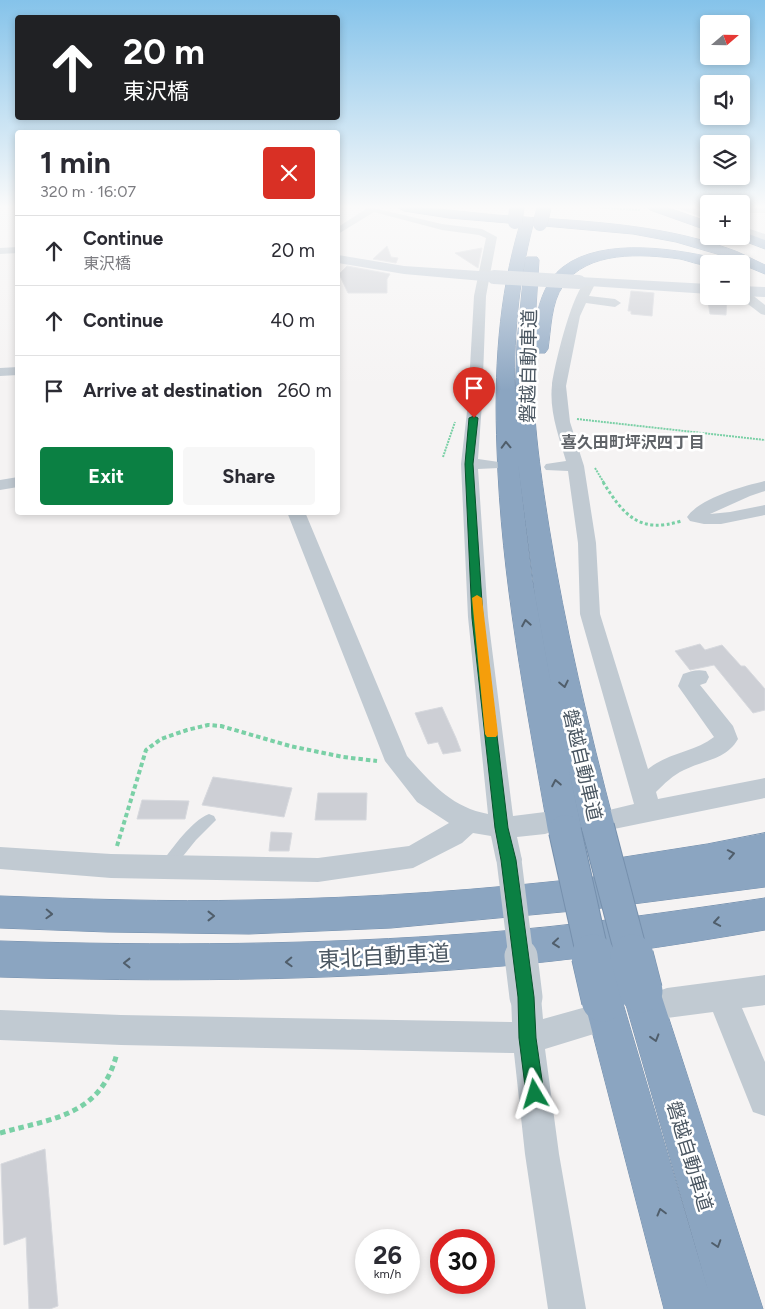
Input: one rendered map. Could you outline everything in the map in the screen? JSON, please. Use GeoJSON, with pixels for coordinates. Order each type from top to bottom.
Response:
{"type":"FeatureCollection","features":[{"type":"Feature","properties":{"kind":"highway","name":"磐越自動車道"},"geometry":{"type":"LineString","coordinates":[[516,268],[509,296],[504,391],[507,459],[513,532],[537,685],[580,825],[624,1004],[689,1309]]}},
{"type":"Feature","properties":{"kind":"highway","name":"磐越自動車道"},"geometry":{"type":"LineString","coordinates":[[531,268],[525,336],[524,392],[528,456],[547,600],[564,684],[580,825]]}},
{"type":"Feature","properties":{"kind":"highway"},"geometry":{"type":"LineString","coordinates":[[538,532],[535,457],[537,363],[554,286],[572,268]]}},
{"type":"Feature","properties":{"kind":"highway"},"geometry":{"type":"LineString","coordinates":[[750,268],[765,276]]}},
{"type":"Feature","properties":{"kind":"highway"},"geometry":{"type":"LineString","coordinates":[[750,274],[765,282]]}},
{"type":"Feature","properties":{"kind":"highway"},"geometry":{"type":"LineString","coordinates":[[249,916],[362,906],[529,885],[707,859],[765,848]]}},
{"type":"Feature","properties":{"kind":"highway"},"geometry":{"type":"LineString","coordinates":[[0,912],[107,916],[249,916],[391,912],[662,886],[765,872]]}},
{"type":"Feature","properties":{"kind":"highway","name":"東北自動車道"},"geometry":{"type":"LineString","coordinates":[[0,959],[243,964],[397,957],[493,950],[607,937],[698,926],[765,914]]}},
{"type":"Feature","properties":{"kind":"highway","name":"磐越自動車道"},"geometry":{"type":"LineString","coordinates":[[624,1004],[738,1309]]}},
{"type":"Feature","properties":{"kind":"main road"},"geometry":{"type":"LineString","coordinates":[[393,268],[489,276],[583,288],[700,289]]}},
{"type":"Feature","properties":{"kind":"main road"},"geometry":{"type":"LineString","coordinates":[[750,291],[765,292]]}},
{"type":"Feature","properties":{"kind":"street"},"geometry":{"type":"LineString","coordinates":[[490,268],[489,276],[480,296],[475,404],[469,464],[478,618],[502,828],[526,997],[528,1038],[545,1168],[567,1309]]}},
{"type":"Feature","properties":{"kind":"street"},"geometry":{"type":"LineString","coordinates":[[615,302],[583,288],[569,338],[559,386],[562,418],[585,467],[590,614],[646,801]]}},
{"type":"Feature","properties":{"kind":"street"},"geometry":{"type":"LineString","coordinates":[[750,300],[765,311]]}},
{"type":"Feature","properties":{"kind":"street"},"geometry":{"type":"LineString","coordinates":[[0,372],[15,371]]}},
{"type":"Feature","properties":{"kind":"street"},"geometry":{"type":"LineString","coordinates":[[469,464],[493,465]]}},
{"type":"Feature","properties":{"kind":"street"},"geometry":{"type":"LineString","coordinates":[[552,467],[585,467]]}},
{"type":"Feature","properties":{"kind":"street"},"geometry":{"type":"LineString","coordinates":[[0,485],[15,482]]}},
{"type":"Feature","properties":{"kind":"street"},"geometry":{"type":"LineString","coordinates":[[765,486],[744,492],[700,512],[696,517],[701,519],[731,518],[765,510]]}},
{"type":"Feature","properties":{"kind":"street"},"geometry":{"type":"LineString","coordinates":[[297,515],[400,764],[426,794],[454,814],[469,821],[502,828],[580,825],[646,801],[765,788]]}},
{"type":"Feature","properties":{"kind":"street"},"geometry":{"type":"LineString","coordinates":[[646,801],[667,767],[712,751],[726,740],[725,732],[689,686],[691,680],[698,677]]}},
{"type":"Feature","properties":{"kind":"street"},"geometry":{"type":"LineString","coordinates":[[0,858],[111,866],[318,870],[412,857],[446,840],[469,821]]}},
{"type":"Feature","properties":{"kind":"street"},"geometry":{"type":"LineString","coordinates":[[0,1025],[121,1030],[402,1034],[528,1038],[624,1004],[722,996],[765,990]]}},
{"type":"Feature","properties":{"kind":"street"},"geometry":{"type":"LineString","coordinates":[[722,996],[765,1100]]}},
{"type":"Feature","properties":{"kind":"lane"},"geometry":{"type":"LineString","coordinates":[[166,867],[192,836],[209,820]]}},
{"type":"Feature","properties":{"kind":"path"},"geometry":{"type":"LineString","coordinates":[[562,418],[765,440]]}},
{"type":"Feature","properties":{"kind":"path"},"geometry":{"type":"LineString","coordinates":[[585,467],[623,510],[637,522],[650,526],[664,526],[696,517]]}},
{"type":"Feature","properties":{"kind":"path"},"geometry":{"type":"LineString","coordinates":[[111,866],[146,750],[161,739],[208,725],[221,726],[298,748],[343,757],[400,764]]}},
{"type":"Feature","properties":{"kind":"path"},"geometry":{"type":"LineString","coordinates":[[0,1133],[66,1113],[88,1103],[105,1084],[110,1075],[116,1058],[121,1030]]}},
{"type":"Feature","properties":{"kind":"building"},"geometry":{"type":"Polygon","coordinates":[[[345,268],[358,268],[390,274],[387,279],[387,293],[348,293],[340,273],[345,268]]]}},
{"type":"Feature","properties":{"kind":"building"},"geometry":{"type":"Polygon","coordinates":[[[631,291],[654,293],[652,316],[631,314],[631,311],[628,311],[631,291]]]}},
{"type":"Feature","properties":{"kind":"building"},"geometry":{"type":"Polygon","coordinates":[[[708,305],[727,305],[726,315],[710,314],[708,305]]]}},
{"type":"Feature","properties":{"kind":"building"},"geometry":{"type":"Polygon","coordinates":[[[700,644],[705,650],[722,645],[741,666],[745,666],[765,689],[765,710],[753,713],[714,665],[690,670],[675,651],[700,644]]]}},
{"type":"Feature","properties":{"kind":"building"},"geometry":{"type":"Polygon","coordinates":[[[442,707],[461,751],[443,754],[438,742],[428,744],[415,713],[442,707]]]}},
{"type":"Feature","properties":{"kind":"building"},"geometry":{"type":"Polygon","coordinates":[[[213,777],[292,788],[284,817],[202,805],[213,777]]]}},
{"type":"Feature","properties":{"kind":"building"},"geometry":{"type":"Polygon","coordinates":[[[318,793],[367,793],[366,820],[315,820],[318,793]]]}},
{"type":"Feature","properties":{"kind":"building"},"geometry":{"type":"Polygon","coordinates":[[[142,800],[189,801],[185,819],[137,819],[142,800]]]}},
{"type":"Feature","properties":{"kind":"building"},"geometry":{"type":"Polygon","coordinates":[[[271,832],[292,833],[289,851],[269,851],[271,832]]]}},
{"type":"Feature","properties":{"kind":"building"},"geometry":{"type":"Polygon","coordinates":[[[45,1149],[58,1306],[50,1309],[29,1309],[26,1237],[4,1245],[1,1164],[45,1149]]]}},
{"type":"Feature","properties":{"kind":"slow traffic"},"geometry":{"type":"LineString","coordinates":[[477,598],[492,734]]}},
{"type":"Feature","properties":{"kind":"district","name":"喜久田町坪沢四丁目"},"geometry":{"type":"Point","coordinates":[633,442]}},
{"type":"Feature","properties":{"kind":"route"},"geometry":{"type":"LineString","coordinates":[[474,418],[469,464],[478,618],[502,828],[526,997],[528,1038],[535,1094]]}}]}
